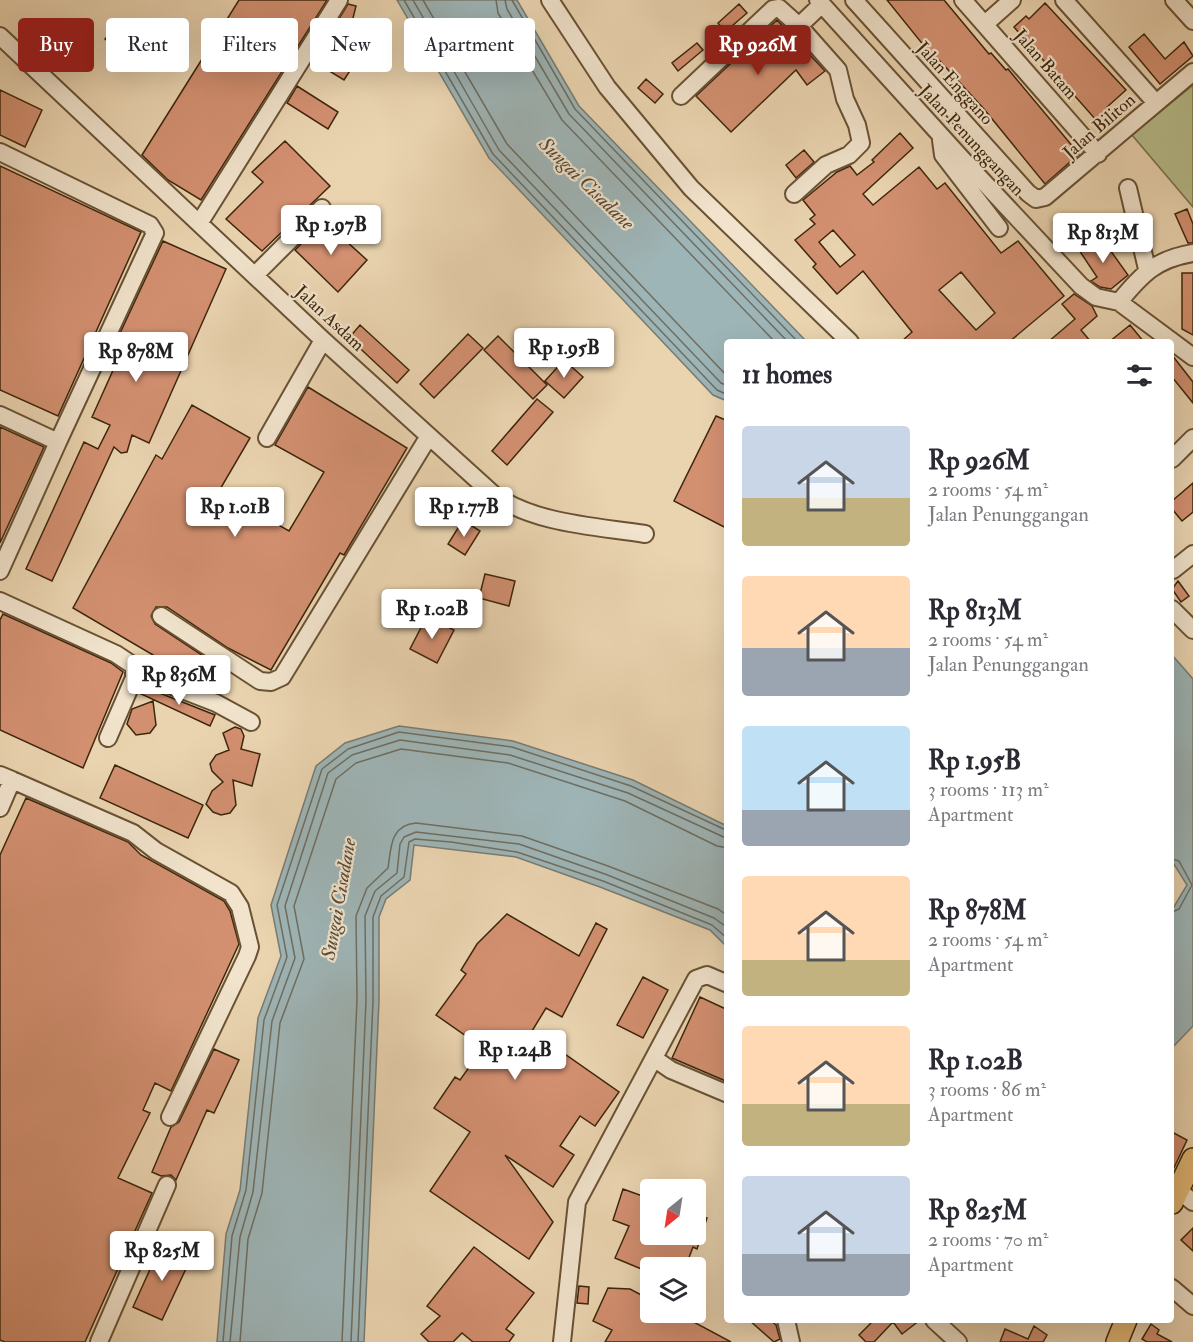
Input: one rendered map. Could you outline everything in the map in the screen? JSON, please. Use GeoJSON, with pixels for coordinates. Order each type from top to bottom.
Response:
{"type":"FeatureCollection","features":[{"type":"Feature","properties":{"kind":"main road"},"geometry":{"type":"LineString","coordinates":[[1177,1196],[1193,1159]]}},
{"type":"Feature","properties":{"kind":"street"},"geometry":{"type":"LineString","coordinates":[[200,222],[339,0]]}},
{"type":"Feature","properties":{"kind":"street"},"geometry":{"type":"LineString","coordinates":[[550,0],[607,87],[691,188],[847,339]]}},
{"type":"Feature","properties":{"kind":"street","name":"Jalan Enggano"},"geometry":{"type":"LineString","coordinates":[[854,0],[1028,193]]}},
{"type":"Feature","properties":{"kind":"street","name":"Jalan Batam"},"geometry":{"type":"LineString","coordinates":[[963,0],[1098,154]]}},
{"type":"Feature","properties":{"kind":"street"},"geometry":{"type":"LineString","coordinates":[[985,24],[1012,0]]}},
{"type":"Feature","properties":{"kind":"street"},"geometry":{"type":"LineString","coordinates":[[1064,0],[1156,103]]}},
{"type":"Feature","properties":{"kind":"street"},"geometry":{"type":"LineString","coordinates":[[1174,0],[1191,16]]}},
{"type":"Feature","properties":{"kind":"street"},"geometry":{"type":"LineString","coordinates":[[799,26],[820,2]]}},
{"type":"Feature","properties":{"kind":"street","name":"Jalan Penunggangan"},"geometry":{"type":"LineString","coordinates":[[820,2],[1081,286],[1096,297],[1119,302],[1169,339]]}},
{"type":"Feature","properties":{"kind":"street"},"geometry":{"type":"LineString","coordinates":[[681,96],[772,9],[779,9],[799,26],[838,70],[845,99],[857,125],[861,143],[849,155],[826,165],[794,194]]}},
{"type":"Feature","properties":{"kind":"street","name":"Jalan Asdam"},"geometry":{"type":"LineString","coordinates":[[0,36],[323,340],[494,495],[510,506],[543,518],[645,534]]}},
{"type":"Feature","properties":{"kind":"street","name":"Jalan Biliton"},"geometry":{"type":"LineString","coordinates":[[1028,193],[1036,199],[1046,197],[1193,72]]}},
{"type":"Feature","properties":{"kind":"street"},"geometry":{"type":"LineString","coordinates":[[941,136],[943,155],[999,228]]}},
{"type":"Feature","properties":{"kind":"street"},"geometry":{"type":"LineString","coordinates":[[0,152],[150,225],[155,233],[0,571]]}},
{"type":"Feature","properties":{"kind":"street"},"geometry":{"type":"LineString","coordinates":[[1128,188],[1147,269]]}},
{"type":"Feature","properties":{"kind":"street"},"geometry":{"type":"LineString","coordinates":[[255,275],[322,208]]}},
{"type":"Feature","properties":{"kind":"street"},"geometry":{"type":"LineString","coordinates":[[1119,302],[1147,269],[1172,258],[1193,253]]}},
{"type":"Feature","properties":{"kind":"street"},"geometry":{"type":"LineString","coordinates":[[267,438],[323,340]]}},
{"type":"Feature","properties":{"kind":"street","name":"Jalan Penunggangan"},"geometry":{"type":"LineString","coordinates":[[1174,343],[1193,357]]}},
{"type":"Feature","properties":{"kind":"street"},"geometry":{"type":"LineString","coordinates":[[0,415],[58,442]]}},
{"type":"Feature","properties":{"kind":"street"},"geometry":{"type":"LineString","coordinates":[[161,616],[260,681],[271,682],[282,677],[429,436]]}},
{"type":"Feature","properties":{"kind":"street"},"geometry":{"type":"LineString","coordinates":[[1174,457],[1193,438]]}},
{"type":"Feature","properties":{"kind":"street"},"geometry":{"type":"LineString","coordinates":[[1174,569],[1193,554]]}},
{"type":"Feature","properties":{"kind":"street"},"geometry":{"type":"LineString","coordinates":[[0,601],[116,654],[130,662],[136,672],[216,703],[251,722]]}},
{"type":"Feature","properties":{"kind":"street"},"geometry":{"type":"LineString","coordinates":[[1174,611],[1193,630]]}},
{"type":"Feature","properties":{"kind":"street"},"geometry":{"type":"LineString","coordinates":[[108,738],[136,672]]}},
{"type":"Feature","properties":{"kind":"street"},"geometry":{"type":"LineString","coordinates":[[0,808],[6,777],[133,833],[156,851],[231,893],[240,907],[250,946],[247,956],[170,1118]]}},
{"type":"Feature","properties":{"kind":"street"},"geometry":{"type":"LineString","coordinates":[[562,1342],[577,1202],[696,979],[707,975],[724,982]]}},
{"type":"Feature","properties":{"kind":"street"},"geometry":{"type":"LineString","coordinates":[[655,1059],[671,1070],[724,1092]]}},
{"type":"Feature","properties":{"kind":"street"},"geometry":{"type":"LineString","coordinates":[[99,1342],[167,1185]]}},
{"type":"Feature","properties":{"kind":"street"},"geometry":{"type":"LineString","coordinates":[[1174,1290],[1193,1306]]}},
{"type":"Feature","properties":{"kind":"street"},"geometry":{"type":"LineString","coordinates":[[787,1323],[791,1342]]}},
{"type":"Feature","properties":{"kind":"street"},"geometry":{"type":"LineString","coordinates":[[937,1323],[958,1342]]}},
{"type":"Feature","properties":{"kind":"green space"},"geometry":{"type":"Polygon","coordinates":[[[1193,85],[1193,207],[1132,135],[1193,85]]]}},
{"type":"Feature","properties":{"kind":"water"},"geometry":{"type":"Polygon","coordinates":[[[397,0],[517,0],[528,18],[407,18],[397,0]]]}},
{"type":"Feature","properties":{"kind":"water","name":"Sungai Cisadane"},"geometry":{"type":"Polygon","coordinates":[[[535,31],[579,106],[804,339],[724,339],[724,400],[713,395],[489,158],[439,72],[535,72],[535,31]]]}},
{"type":"Feature","properties":{"kind":"water"},"geometry":{"type":"Polygon","coordinates":[[[1174,657],[1193,679],[1193,1026],[1174,1046],[1174,907],[1187,885],[1174,864],[1174,657]]]}},
{"type":"Feature","properties":{"kind":"water","name":"Sungai Cisadane"},"geometry":{"type":"Polygon","coordinates":[[[399,726],[513,741],[633,780],[724,825],[724,944],[710,930],[516,857],[414,845],[410,880],[386,899],[379,917],[379,1001],[364,1342],[217,1342],[226,1234],[240,1190],[258,1018],[281,956],[271,905],[316,766],[345,743],[399,726]]]}},
{"type":"Feature","properties":{"kind":"building"},"geometry":{"type":"Polygon","coordinates":[[[239,0],[327,0],[316,18],[310,18],[310,27],[298,46],[298,18],[228,18],[239,0]]]}},
{"type":"Feature","properties":{"kind":"building"},"geometry":{"type":"Polygon","coordinates":[[[887,0],[944,0],[989,54],[991,53],[1006,70],[1008,69],[1079,154],[1045,184],[984,109],[939,60],[937,62],[887,0]]]}},
{"type":"Feature","properties":{"kind":"building"},"geometry":{"type":"Polygon","coordinates":[[[1045,3],[1126,90],[1107,107],[1116,118],[1104,129],[1014,27],[1026,16],[1029,19],[1045,3]]]}},
{"type":"Feature","properties":{"kind":"building"},"geometry":{"type":"Polygon","coordinates":[[[348,4],[356,6],[353,18],[339,18],[348,4]]]}},
{"type":"Feature","properties":{"kind":"building"},"geometry":{"type":"Polygon","coordinates":[[[739,4],[747,13],[725,32],[718,23],[739,4]]]}},
{"type":"Feature","properties":{"kind":"building"},"geometry":{"type":"Polygon","coordinates":[[[777,20],[825,71],[807,85],[796,70],[731,132],[696,96],[777,20]]]}},
{"type":"Feature","properties":{"kind":"building"},"geometry":{"type":"Polygon","coordinates":[[[1144,34],[1165,59],[1184,42],[1193,56],[1160,84],[1129,47],[1144,34]]]}},
{"type":"Feature","properties":{"kind":"building"},"geometry":{"type":"Polygon","coordinates":[[[697,43],[703,50],[678,71],[672,63],[697,43]]]}},
{"type":"Feature","properties":{"kind":"building"},"geometry":{"type":"Polygon","coordinates":[[[201,61],[201,72],[282,72],[201,200],[168,180],[142,155],[201,61]]]}},
{"type":"Feature","properties":{"kind":"building"},"geometry":{"type":"Polygon","coordinates":[[[331,72],[349,72],[344,80],[331,72]]]}},
{"type":"Feature","properties":{"kind":"building"},"geometry":{"type":"Polygon","coordinates":[[[646,79],[663,94],[655,103],[638,88],[646,79]]]}},
{"type":"Feature","properties":{"kind":"building"},"geometry":{"type":"Polygon","coordinates":[[[297,86],[338,112],[328,129],[287,103],[297,86]]]}},
{"type":"Feature","properties":{"kind":"building"},"geometry":{"type":"Polygon","coordinates":[[[0,90],[42,110],[25,147],[0,135],[0,90]]]}},
{"type":"Feature","properties":{"kind":"building"},"geometry":{"type":"Polygon","coordinates":[[[900,133],[913,148],[863,194],[873,205],[919,167],[937,189],[945,183],[1001,253],[1018,241],[1064,296],[1013,339],[904,339],[912,332],[863,271],[837,294],[813,267],[816,264],[795,240],[815,224],[810,219],[815,215],[803,200],[837,172],[850,166],[857,175],[874,162],[872,160],[900,133]],[[833,230],[819,242],[840,267],[855,255],[833,230]],[[961,272],[939,290],[976,330],[995,313],[961,272]]]}},
{"type":"Feature","properties":{"kind":"building"},"geometry":{"type":"Polygon","coordinates":[[[285,141],[330,186],[262,251],[226,219],[263,182],[252,172],[285,141]]]}},
{"type":"Feature","properties":{"kind":"building"},"geometry":{"type":"Polygon","coordinates":[[[804,150],[814,162],[796,178],[786,165],[804,150]]]}},
{"type":"Feature","properties":{"kind":"building"},"geometry":{"type":"Polygon","coordinates":[[[0,166],[141,232],[58,416],[0,390],[0,166]]]}},
{"type":"Feature","properties":{"kind":"building"},"geometry":{"type":"Polygon","coordinates":[[[1187,209],[1193,224],[1193,243],[1188,243],[1175,214],[1187,209]]]}},
{"type":"Feature","properties":{"kind":"building"},"geometry":{"type":"Polygon","coordinates":[[[324,221],[367,260],[338,292],[295,250],[324,221]]]}},
{"type":"Feature","properties":{"kind":"building"},"geometry":{"type":"Polygon","coordinates":[[[1100,236],[1128,275],[1111,289],[1100,287],[1091,281],[1097,277],[1079,250],[1100,236]]]}},
{"type":"Feature","properties":{"kind":"building"},"geometry":{"type":"Polygon","coordinates":[[[163,241],[226,269],[149,443],[132,435],[127,452],[121,453],[114,447],[52,581],[26,569],[84,442],[98,449],[110,425],[92,417],[123,348],[115,344],[163,241]]]}},
{"type":"Feature","properties":{"kind":"building"},"geometry":{"type":"Polygon","coordinates":[[[1182,273],[1193,273],[1193,335],[1182,329],[1182,273]]]}},
{"type":"Feature","properties":{"kind":"building"},"geometry":{"type":"Polygon","coordinates":[[[1074,294],[1092,306],[1097,316],[1081,330],[1088,339],[1052,339],[1075,319],[1062,304],[1074,294]]]}},
{"type":"Feature","properties":{"kind":"building"},"geometry":{"type":"Polygon","coordinates":[[[360,325],[409,370],[397,383],[349,338],[360,325]]]}},
{"type":"Feature","properties":{"kind":"building"},"geometry":{"type":"Polygon","coordinates":[[[1130,325],[1142,339],[1113,339],[1130,325]]]}},
{"type":"Feature","properties":{"kind":"building"},"geometry":{"type":"Polygon","coordinates":[[[468,334],[483,348],[434,398],[420,384],[468,334]]]}},
{"type":"Feature","properties":{"kind":"building"},"geometry":{"type":"Polygon","coordinates":[[[498,336],[547,385],[533,399],[484,350],[498,336]]]}},
{"type":"Feature","properties":{"kind":"building"},"geometry":{"type":"Polygon","coordinates":[[[1174,358],[1193,382],[1193,403],[1174,379],[1174,358]]]}},
{"type":"Feature","properties":{"kind":"building"},"geometry":{"type":"Polygon","coordinates":[[[564,360],[583,377],[564,398],[545,381],[564,360]]]}},
{"type":"Feature","properties":{"kind":"building"},"geometry":{"type":"Polygon","coordinates":[[[308,387],[407,448],[344,555],[340,553],[271,670],[228,648],[167,607],[156,607],[151,616],[155,624],[217,665],[204,685],[73,608],[156,455],[162,459],[192,405],[250,438],[219,491],[289,531],[324,472],[275,445],[308,387]]]}},
{"type":"Feature","properties":{"kind":"building"},"geometry":{"type":"Polygon","coordinates":[[[537,399],[553,412],[507,465],[492,451],[537,399]]]}},
{"type":"Feature","properties":{"kind":"building"},"geometry":{"type":"Polygon","coordinates":[[[716,416],[724,419],[724,527],[674,501],[716,416]]]}},
{"type":"Feature","properties":{"kind":"building"},"geometry":{"type":"Polygon","coordinates":[[[0,427],[44,447],[0,543],[0,427]]]}},
{"type":"Feature","properties":{"kind":"building"},"geometry":{"type":"Polygon","coordinates":[[[1193,483],[1193,512],[1182,521],[1174,511],[1174,499],[1193,483]]]}},
{"type":"Feature","properties":{"kind":"building"},"geometry":{"type":"Polygon","coordinates":[[[463,520],[480,531],[465,555],[448,544],[463,520]]]}},
{"type":"Feature","properties":{"kind":"building"},"geometry":{"type":"Polygon","coordinates":[[[485,574],[515,581],[509,606],[479,598],[485,574]]]}},
{"type":"Feature","properties":{"kind":"building"},"geometry":{"type":"Polygon","coordinates":[[[1178,581],[1189,596],[1181,602],[1174,592],[1174,586],[1178,581]]]}},
{"type":"Feature","properties":{"kind":"building"},"geometry":{"type":"Polygon","coordinates":[[[3,614],[111,663],[123,672],[83,768],[0,730],[0,620],[3,614]]]}},
{"type":"Feature","properties":{"kind":"building"},"geometry":{"type":"Polygon","coordinates":[[[427,616],[454,630],[437,663],[410,649],[427,616]]]}},
{"type":"Feature","properties":{"kind":"building"},"geometry":{"type":"Polygon","coordinates":[[[142,686],[215,715],[210,726],[139,693],[142,686]]]}},
{"type":"Feature","properties":{"kind":"building"},"geometry":{"type":"Polygon","coordinates":[[[153,701],[156,725],[150,733],[136,735],[127,724],[132,709],[153,701]]]}},
{"type":"Feature","properties":{"kind":"building"},"geometry":{"type":"Polygon","coordinates":[[[235,727],[241,729],[244,736],[241,749],[260,754],[252,786],[233,780],[236,805],[230,813],[221,815],[213,812],[206,804],[212,791],[223,782],[212,771],[210,764],[216,755],[229,750],[223,733],[235,727]]]}},
{"type":"Feature","properties":{"kind":"building"},"geometry":{"type":"Polygon","coordinates":[[[115,765],[203,805],[188,838],[100,798],[115,765]]]}},
{"type":"Feature","properties":{"kind":"building"},"geometry":{"type":"Polygon","coordinates":[[[26,798],[128,842],[141,855],[224,901],[230,911],[239,944],[171,1091],[155,1083],[143,1110],[150,1113],[118,1178],[152,1193],[85,1342],[5,1342],[0,1340],[0,855],[26,798]]]}},
{"type":"Feature","properties":{"kind":"building"},"geometry":{"type":"Polygon","coordinates":[[[507,914],[579,956],[596,923],[607,929],[562,1017],[546,1008],[532,1031],[619,1092],[595,1126],[580,1116],[560,1146],[574,1155],[553,1187],[505,1155],[553,1222],[529,1259],[430,1191],[470,1132],[434,1108],[455,1077],[460,1080],[483,1048],[436,1015],[466,974],[461,970],[477,944],[507,914]]]}},
{"type":"Feature","properties":{"kind":"building"},"geometry":{"type":"Polygon","coordinates":[[[643,977],[668,990],[643,1038],[617,1025],[643,977]]]}},
{"type":"Feature","properties":{"kind":"building"},"geometry":{"type":"Polygon","coordinates":[[[700,997],[724,1008],[724,1080],[672,1058],[700,997]]]}},
{"type":"Feature","properties":{"kind":"building"},"geometry":{"type":"Polygon","coordinates":[[[214,1049],[239,1060],[214,1113],[207,1110],[176,1180],[171,1175],[161,1176],[152,1172],[171,1127],[179,1122],[214,1049]]]}},
{"type":"Feature","properties":{"kind":"building"},"geometry":{"type":"Polygon","coordinates":[[[1174,1133],[1187,1140],[1174,1168],[1174,1133]]]}},
{"type":"Feature","properties":{"kind":"building"},"geometry":{"type":"Polygon","coordinates":[[[623,1189],[640,1195],[640,1245],[698,1245],[697,1249],[693,1247],[689,1257],[640,1257],[640,1268],[615,1258],[629,1226],[613,1220],[623,1189]]]}},
{"type":"Feature","properties":{"kind":"building"},"geometry":{"type":"Polygon","coordinates":[[[1193,1228],[1193,1251],[1181,1240],[1193,1228]]]}},
{"type":"Feature","properties":{"kind":"building"},"geometry":{"type":"Polygon","coordinates":[[[161,1245],[191,1258],[162,1320],[133,1307],[161,1245]]]}},
{"type":"Feature","properties":{"kind":"building"},"geometry":{"type":"Polygon","coordinates":[[[474,1247],[534,1293],[506,1329],[514,1335],[509,1342],[473,1342],[462,1333],[453,1342],[429,1342],[421,1334],[440,1316],[427,1306],[474,1247]]]}},
{"type":"Feature","properties":{"kind":"building"},"geometry":{"type":"Polygon","coordinates":[[[579,1286],[589,1287],[588,1304],[577,1303],[579,1286]]]}},
{"type":"Feature","properties":{"kind":"building"},"geometry":{"type":"Polygon","coordinates":[[[608,1288],[630,1289],[640,1294],[640,1323],[696,1323],[731,1342],[605,1342],[612,1330],[593,1321],[608,1288]]]}},
{"type":"Feature","properties":{"kind":"building"},"geometry":{"type":"Polygon","coordinates":[[[752,1323],[776,1325],[780,1339],[774,1342],[752,1323]]]}},
{"type":"Feature","properties":{"kind":"building"},"geometry":{"type":"Polygon","coordinates":[[[871,1323],[892,1323],[874,1342],[866,1342],[859,1335],[871,1323]]]}},
{"type":"Feature","properties":{"kind":"building"},"geometry":{"type":"Polygon","coordinates":[[[894,1323],[916,1323],[902,1334],[894,1323]]]}},
{"type":"Feature","properties":{"kind":"building"},"geometry":{"type":"Polygon","coordinates":[[[1151,1324],[1159,1330],[1157,1334],[1172,1342],[1147,1342],[1142,1339],[1151,1324]]]}},
{"type":"Feature","properties":{"kind":"building"},"geometry":{"type":"Polygon","coordinates":[[[1034,1326],[1047,1335],[1043,1342],[1000,1342],[1005,1329],[1028,1339],[1034,1326]]]}}]}
